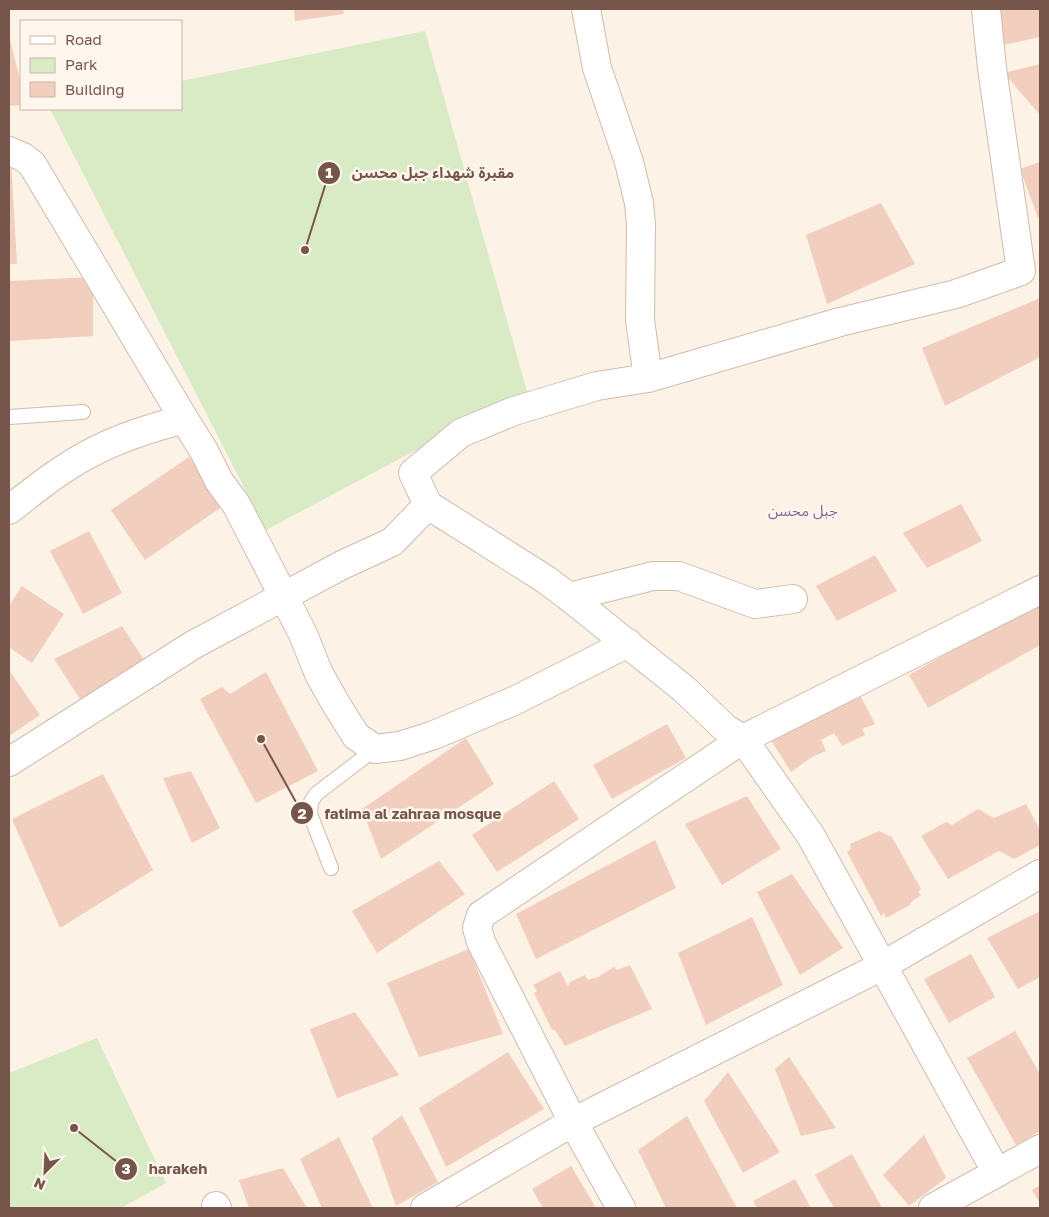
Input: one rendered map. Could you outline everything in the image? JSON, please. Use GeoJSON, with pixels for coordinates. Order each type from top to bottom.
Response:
{"type":"FeatureCollection","features":[{"type":"Feature","properties":{"kind":"street"},"geometry":{"type":"LineString","coordinates":[[586,9],[597,68],[629,162],[639,203],[641,225],[640,320],[648,378]]}},
{"type":"Feature","properties":{"kind":"street"},"geometry":{"type":"LineString","coordinates":[[986,9],[992,68],[1030,265],[956,294],[840,322],[648,378],[597,386],[514,411],[461,433],[413,473],[428,505],[569,597],[684,689],[726,729],[744,739],[811,836],[836,878],[882,966],[997,1173]]}},
{"type":"Feature","properties":{"kind":"street"},"geometry":{"type":"LineString","coordinates":[[9,152],[23,156],[32,164],[204,451],[219,481],[236,504],[303,634],[319,674],[356,736],[375,749],[400,746],[434,735],[516,700],[628,643]]}},
{"type":"Feature","properties":{"kind":"street"},"geometry":{"type":"LineString","coordinates":[[9,510],[87,455],[146,430],[184,419]]}},
{"type":"Feature","properties":{"kind":"street"},"geometry":{"type":"LineString","coordinates":[[9,762],[193,645],[342,565],[392,542],[428,505]]}},
{"type":"Feature","properties":{"kind":"street"},"geometry":{"type":"LineString","coordinates":[[569,597],[653,576],[679,576],[755,604],[793,599]]}},
{"type":"Feature","properties":{"kind":"street"},"geometry":{"type":"LineString","coordinates":[[621,1208],[573,1122],[480,942],[477,928],[483,913],[744,739],[1040,590]]}},
{"type":"Feature","properties":{"kind":"street"},"geometry":{"type":"LineString","coordinates":[[425,1208],[573,1122],[882,966],[1040,874]]}},
{"type":"Feature","properties":{"kind":"street"},"geometry":{"type":"LineString","coordinates":[[933,1208],[1040,1149]]}},
{"type":"Feature","properties":{"kind":"lane"},"geometry":{"type":"LineString","coordinates":[[9,417],[83,412]]}},
{"type":"Feature","properties":{"kind":"lane"},"geometry":{"type":"LineString","coordinates":[[331,868],[310,814],[311,802],[316,794],[375,749]]}},
{"type":"Feature","properties":{"kind":"green space"},"geometry":{"type":"Polygon","coordinates":[[[425,31],[527,391],[266,530],[51,110],[182,110],[182,81],[425,31]]]}},
{"type":"Feature","properties":{"kind":"green space"},"geometry":{"type":"Polygon","coordinates":[[[97,1038],[166,1183],[121,1208],[9,1208],[9,1073],[97,1038]]]}},
{"type":"Feature","properties":{"kind":"building"},"geometry":{"type":"Polygon","coordinates":[[[294,9],[343,9],[344,14],[295,21],[294,9]]]}},
{"type":"Feature","properties":{"kind":"building"},"geometry":{"type":"Polygon","coordinates":[[[995,9],[1040,9],[1040,37],[994,47],[995,9]]]}},
{"type":"Feature","properties":{"kind":"building"},"geometry":{"type":"Polygon","coordinates":[[[9,35],[20,80],[20,105],[9,106],[9,35]]]}},
{"type":"Feature","properties":{"kind":"building"},"geometry":{"type":"Polygon","coordinates":[[[1040,64],[1040,115],[1004,73],[1040,64]]]}},
{"type":"Feature","properties":{"kind":"building"},"geometry":{"type":"Polygon","coordinates":[[[11,159],[17,264],[9,264],[9,160],[11,159]]]}},
{"type":"Feature","properties":{"kind":"building"},"geometry":{"type":"Polygon","coordinates":[[[1040,162],[1040,216],[1038,218],[1020,169],[1040,162]]]}},
{"type":"Feature","properties":{"kind":"building"},"geometry":{"type":"Polygon","coordinates":[[[881,203],[915,264],[827,304],[806,235],[881,203]]]}},
{"type":"Feature","properties":{"kind":"building"},"geometry":{"type":"Polygon","coordinates":[[[93,277],[93,336],[9,341],[9,281],[93,277]]]}},
{"type":"Feature","properties":{"kind":"building"},"geometry":{"type":"Polygon","coordinates":[[[1040,298],[1040,357],[945,406],[922,348],[1040,298]]]}},
{"type":"Feature","properties":{"kind":"building"},"geometry":{"type":"Polygon","coordinates":[[[189,457],[223,506],[145,560],[111,510],[189,457]]]}},
{"type":"Feature","properties":{"kind":"building"},"geometry":{"type":"Polygon","coordinates":[[[961,504],[982,541],[927,568],[903,533],[961,504]]]}},
{"type":"Feature","properties":{"kind":"building"},"geometry":{"type":"Polygon","coordinates":[[[89,531],[122,593],[83,614],[50,551],[89,531]]]}},
{"type":"Feature","properties":{"kind":"building"},"geometry":{"type":"Polygon","coordinates":[[[875,555],[897,591],[837,621],[816,586],[875,555]]]}},
{"type":"Feature","properties":{"kind":"building"},"geometry":{"type":"Polygon","coordinates":[[[22,586],[64,614],[32,663],[9,647],[9,606],[22,586]]]}},
{"type":"Feature","properties":{"kind":"building"},"geometry":{"type":"Polygon","coordinates":[[[1040,605],[1040,645],[928,708],[909,675],[1010,617],[1040,605]]]}},
{"type":"Feature","properties":{"kind":"building"},"geometry":{"type":"Polygon","coordinates":[[[122,626],[148,666],[80,699],[54,659],[122,626]]]}},
{"type":"Feature","properties":{"kind":"building"},"geometry":{"type":"Polygon","coordinates":[[[9,670],[40,715],[9,736],[9,670]]]}},
{"type":"Feature","properties":{"kind":"building"},"geometry":{"type":"Polygon","coordinates":[[[266,672],[318,771],[256,803],[200,699],[222,687],[230,694],[266,672]]]}},
{"type":"Feature","properties":{"kind":"building"},"geometry":{"type":"Polygon","coordinates":[[[857,689],[875,724],[862,729],[865,735],[842,746],[834,733],[821,740],[826,751],[812,757],[791,772],[771,740],[779,736],[776,732],[857,689]]]}},
{"type":"Feature","properties":{"kind":"building"},"geometry":{"type":"Polygon","coordinates":[[[667,724],[686,758],[612,799],[593,765],[667,724]]]}},
{"type":"Feature","properties":{"kind":"building"},"geometry":{"type":"Polygon","coordinates":[[[466,738],[494,784],[381,859],[362,809],[466,738]]]}},
{"type":"Feature","properties":{"kind":"building"},"geometry":{"type":"Polygon","coordinates":[[[191,771],[220,828],[192,843],[163,778],[191,771]]]}},
{"type":"Feature","properties":{"kind":"building"},"geometry":{"type":"Polygon","coordinates":[[[103,774],[153,870],[60,928],[12,819],[103,774]]]}},
{"type":"Feature","properties":{"kind":"building"},"geometry":{"type":"Polygon","coordinates":[[[554,781],[579,819],[497,872],[472,835],[554,781]]]}},
{"type":"Feature","properties":{"kind":"building"},"geometry":{"type":"Polygon","coordinates":[[[747,796],[781,849],[722,885],[685,824],[747,796]]]}},
{"type":"Feature","properties":{"kind":"building"},"geometry":{"type":"Polygon","coordinates":[[[1026,804],[1040,830],[1040,845],[1014,859],[999,851],[948,879],[921,836],[946,822],[952,825],[978,809],[994,818],[1026,804]]]}},
{"type":"Feature","properties":{"kind":"building"},"geometry":{"type":"Polygon","coordinates":[[[879,831],[892,837],[921,889],[918,892],[921,895],[911,902],[910,905],[886,918],[884,913],[881,916],[847,852],[851,849],[850,844],[879,831]]]}},
{"type":"Feature","properties":{"kind":"building"},"geometry":{"type":"Polygon","coordinates":[[[655,840],[676,888],[536,959],[516,914],[655,840]]]}},
{"type":"Feature","properties":{"kind":"building"},"geometry":{"type":"Polygon","coordinates":[[[439,861],[465,894],[377,953],[352,911],[439,861]]]}},
{"type":"Feature","properties":{"kind":"building"},"geometry":{"type":"Polygon","coordinates":[[[792,874],[843,948],[800,975],[757,892],[792,874]]]}},
{"type":"Feature","properties":{"kind":"building"},"geometry":{"type":"Polygon","coordinates":[[[1040,911],[1040,977],[1018,989],[987,938],[1040,911]]]}},
{"type":"Feature","properties":{"kind":"building"},"geometry":{"type":"Polygon","coordinates":[[[752,917],[783,985],[706,1025],[678,953],[752,917]]]}},
{"type":"Feature","properties":{"kind":"building"},"geometry":{"type":"Polygon","coordinates":[[[469,949],[503,1034],[419,1057],[387,983],[469,949]]]}},
{"type":"Feature","properties":{"kind":"building"},"geometry":{"type":"Polygon","coordinates":[[[971,954],[995,997],[949,1023],[924,979],[971,954]]]}},
{"type":"Feature","properties":{"kind":"building"},"geometry":{"type":"Polygon","coordinates":[[[630,965],[652,1009],[565,1046],[555,1030],[552,1030],[534,993],[537,991],[533,985],[560,971],[568,986],[570,982],[585,975],[588,980],[598,977],[614,967],[617,970],[630,965]]]}},
{"type":"Feature","properties":{"kind":"building"},"geometry":{"type":"Polygon","coordinates":[[[355,1012],[399,1075],[337,1098],[310,1029],[355,1012]]]}},
{"type":"Feature","properties":{"kind":"building"},"geometry":{"type":"Polygon","coordinates":[[[1015,1031],[1040,1074],[1040,1131],[1016,1145],[967,1058],[1015,1031]]]}},
{"type":"Feature","properties":{"kind":"building"},"geometry":{"type":"Polygon","coordinates":[[[508,1052],[544,1109],[446,1167],[419,1108],[508,1052]]]}},
{"type":"Feature","properties":{"kind":"building"},"geometry":{"type":"Polygon","coordinates":[[[789,1057],[836,1128],[801,1136],[775,1069],[789,1057]]]}},
{"type":"Feature","properties":{"kind":"building"},"geometry":{"type":"Polygon","coordinates":[[[728,1072],[780,1152],[743,1173],[704,1101],[728,1072]]]}},
{"type":"Feature","properties":{"kind":"building"},"geometry":{"type":"Polygon","coordinates":[[[402,1115],[438,1182],[396,1206],[372,1138],[402,1115]]]}},
{"type":"Feature","properties":{"kind":"building"},"geometry":{"type":"Polygon","coordinates":[[[687,1116],[737,1208],[666,1208],[638,1150],[687,1116]]]}},
{"type":"Feature","properties":{"kind":"building"},"geometry":{"type":"Polygon","coordinates":[[[924,1135],[946,1178],[909,1206],[883,1175],[924,1135]]]}},
{"type":"Feature","properties":{"kind":"building"},"geometry":{"type":"Polygon","coordinates":[[[339,1137],[373,1208],[322,1208],[300,1159],[339,1137]]]}},
{"type":"Feature","properties":{"kind":"building"},"geometry":{"type":"Polygon","coordinates":[[[852,1154],[882,1208],[834,1208],[815,1175],[852,1154]]]}},
{"type":"Feature","properties":{"kind":"building"},"geometry":{"type":"Polygon","coordinates":[[[571,1166],[596,1208],[543,1208],[532,1189],[571,1166]]]}},
{"type":"Feature","properties":{"kind":"building"},"geometry":{"type":"Polygon","coordinates":[[[283,1168],[307,1208],[249,1208],[239,1180],[283,1168]]]}},
{"type":"Feature","properties":{"kind":"building"},"geometry":{"type":"Polygon","coordinates":[[[795,1179],[811,1208],[757,1208],[753,1201],[795,1179]]]}},
{"type":"Feature","properties":{"kind":"building"},"geometry":{"type":"Polygon","coordinates":[[[1040,1185],[1040,1203],[1032,1190],[1040,1185]]]}},
{"type":"Feature","properties":{"kind":"place","name":"مقبرة شهداء جبل محسن"},"geometry":{"type":"Point","coordinates":[305,250]}},
{"type":"Feature","properties":{"kind":"place","name":"fatima al zahraa mosque"},"geometry":{"type":"Point","coordinates":[261,739]}},
{"type":"Feature","properties":{"kind":"place","name":"harakeh"},"geometry":{"type":"Point","coordinates":[74,1128]}},
{"type":"Feature","properties":{"kind":"district","name":"جبل محسن"},"geometry":{"type":"Point","coordinates":[803,510]}}]}
